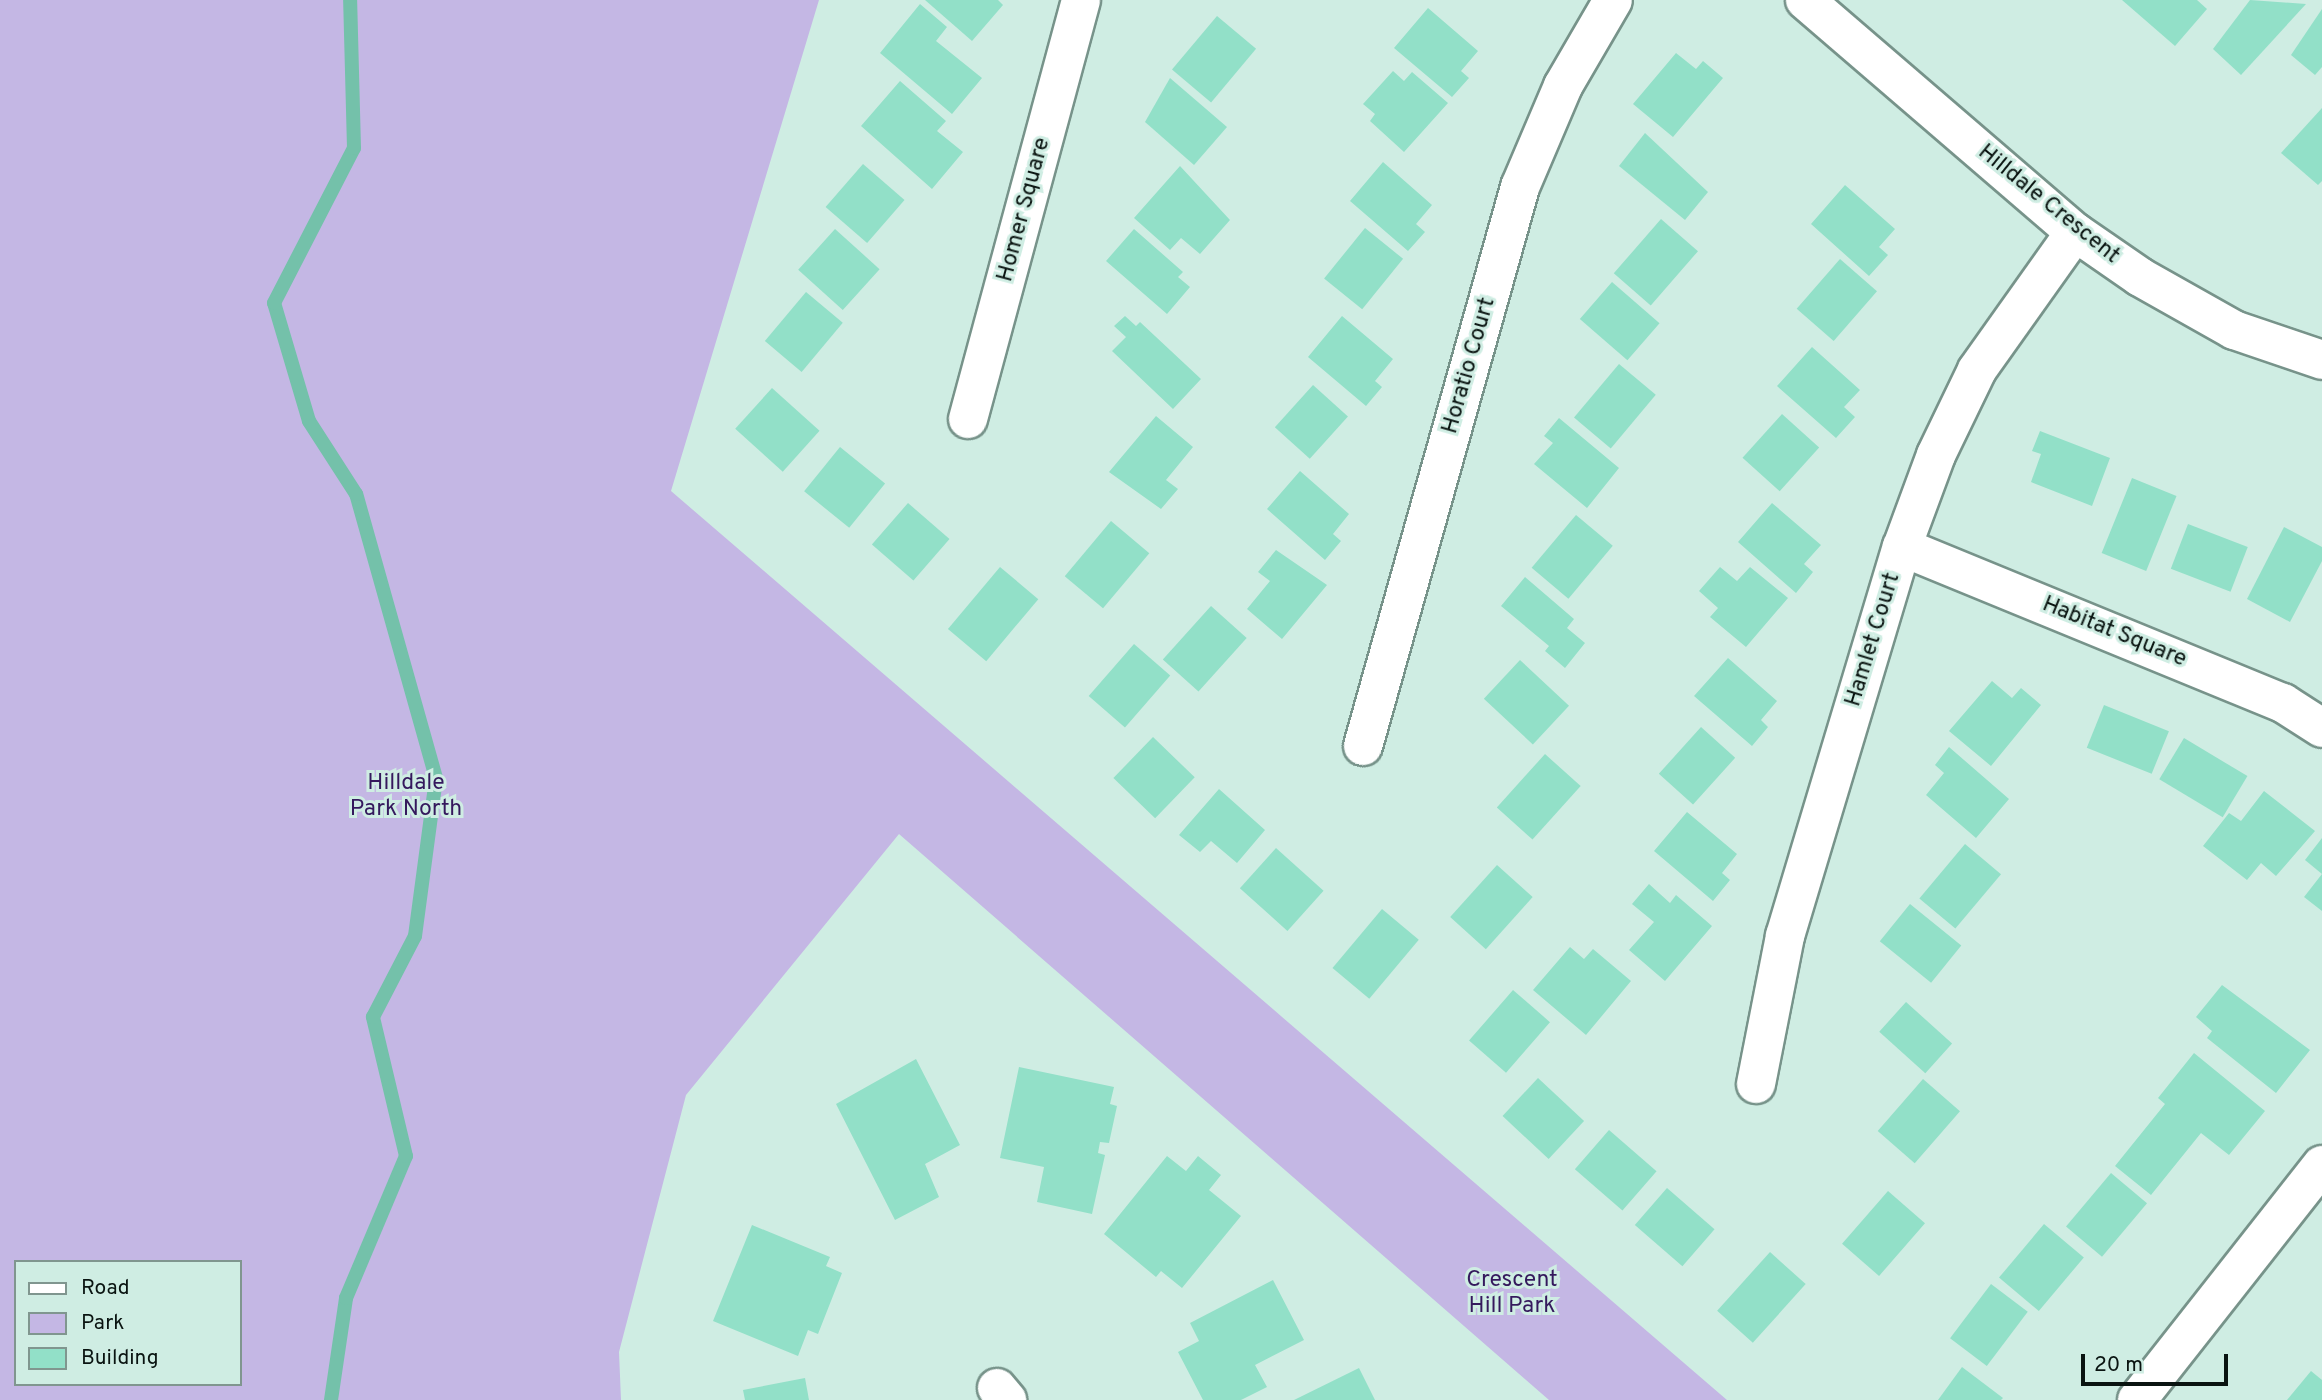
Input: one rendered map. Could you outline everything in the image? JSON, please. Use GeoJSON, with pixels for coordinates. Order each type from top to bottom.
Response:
{"type":"FeatureCollection","features":[{"type":"Feature","properties":{"kind":"street","name":"Homer Square"},"geometry":{"type":"LineString","coordinates":[[968,419],[1081,0]]}},
{"type":"Feature","properties":{"kind":"street","name":"Horatio Court"},"geometry":{"type":"LineString","coordinates":[[1363,746],[1520,187],[1563,86],[1613,0]]}},
{"type":"Feature","properties":{"kind":"street","name":"Hilldale Crescent"},"geometry":{"type":"LineString","coordinates":[[1805,0],[2075,232],[2235,330],[2322,360]]}},
{"type":"Feature","properties":{"kind":"street","name":"Hamlet Court"},"geometry":{"type":"LineString","coordinates":[[1756,1084],[1785,936],[1902,547],[1977,370],[2075,232]]}},
{"type":"Feature","properties":{"kind":"street","name":"Habitat Square"},"geometry":{"type":"LineString","coordinates":[[1902,547],[2283,703],[2322,728]]}},
{"type":"Feature","properties":{"kind":"street"},"geometry":{"type":"LineString","coordinates":[[2137,1400],[2322,1165]]}},
{"type":"Feature","properties":{"kind":"green space","name":"Hilldale Park North"},"geometry":{"type":"Polygon","coordinates":[[[0,0],[819,0],[671,491],[1727,1400],[1549,1400],[899,834],[686,1095],[619,1352],[621,1400],[0,1400],[0,0]]]}},
{"type":"Feature","properties":{"kind":"building"},"geometry":{"type":"Polygon","coordinates":[[[925,0],[998,0],[1003,5],[972,41],[925,0]]]}},
{"type":"Feature","properties":{"kind":"building"},"geometry":{"type":"Polygon","coordinates":[[[2122,0],[2197,0],[2207,9],[2175,46],[2122,0]]]}},
{"type":"Feature","properties":{"kind":"building"},"geometry":{"type":"Polygon","coordinates":[[[2250,0],[2306,4],[2241,75],[2213,49],[2250,0]]]}},
{"type":"Feature","properties":{"kind":"building"},"geometry":{"type":"Polygon","coordinates":[[[920,4],[947,27],[936,41],[982,78],[952,114],[880,53],[920,4]]]}},
{"type":"Feature","properties":{"kind":"building"},"geometry":{"type":"Polygon","coordinates":[[[1428,8],[1478,51],[1461,71],[1469,78],[1452,97],[1394,48],[1428,8]]]}},
{"type":"Feature","properties":{"kind":"building"},"geometry":{"type":"Polygon","coordinates":[[[2322,9],[2322,67],[2315,75],[2291,55],[2322,9]]]}},
{"type":"Feature","properties":{"kind":"building"},"geometry":{"type":"Polygon","coordinates":[[[1217,16],[1256,49],[1211,102],[1172,70],[1217,16]]]}},
{"type":"Feature","properties":{"kind":"building"},"geometry":{"type":"Polygon","coordinates":[[[1676,53],[1696,69],[1703,61],[1723,78],[1673,137],[1633,104],[1676,53]]]}},
{"type":"Feature","properties":{"kind":"building"},"geometry":{"type":"Polygon","coordinates":[[[1393,71],[1404,81],[1412,72],[1448,103],[1404,152],[1370,121],[1375,114],[1363,104],[1393,71]]]}},
{"type":"Feature","properties":{"kind":"building"},"geometry":{"type":"Polygon","coordinates":[[[1170,78],[1227,127],[1194,165],[1145,122],[1170,78]]]}},
{"type":"Feature","properties":{"kind":"building"},"geometry":{"type":"Polygon","coordinates":[[[900,81],[946,121],[937,131],[963,152],[932,189],[861,126],[900,81]]]}},
{"type":"Feature","properties":{"kind":"building"},"geometry":{"type":"Polygon","coordinates":[[[2322,108],[2322,181],[2318,185],[2281,153],[2322,108]]]}},
{"type":"Feature","properties":{"kind":"building"},"geometry":{"type":"Polygon","coordinates":[[[1645,133],[1708,192],[1685,220],[1619,166],[1645,133]]]}},
{"type":"Feature","properties":{"kind":"building"},"geometry":{"type":"Polygon","coordinates":[[[1383,162],[1432,205],[1416,224],[1425,232],[1408,251],[1350,201],[1383,162]]]}},
{"type":"Feature","properties":{"kind":"building"},"geometry":{"type":"Polygon","coordinates":[[[863,164],[905,200],[867,243],[826,207],[863,164]]]}},
{"type":"Feature","properties":{"kind":"building"},"geometry":{"type":"Polygon","coordinates":[[[1180,166],[1230,220],[1200,254],[1181,238],[1170,250],[1134,218],[1180,166]]]}},
{"type":"Feature","properties":{"kind":"building"},"geometry":{"type":"Polygon","coordinates":[[[1845,185],[1895,229],[1879,247],[1888,255],[1869,276],[1811,224],[1845,185]]]}},
{"type":"Feature","properties":{"kind":"building"},"geometry":{"type":"Polygon","coordinates":[[[1661,219],[1698,251],[1651,305],[1614,273],[1661,219]]]}},
{"type":"Feature","properties":{"kind":"building"},"geometry":{"type":"Polygon","coordinates":[[[1365,228],[1403,259],[1362,309],[1324,279],[1365,228]]]}},
{"type":"Feature","properties":{"kind":"building"},"geometry":{"type":"Polygon","coordinates":[[[835,229],[880,269],[843,310],[798,270],[835,229]]]}},
{"type":"Feature","properties":{"kind":"building"},"geometry":{"type":"Polygon","coordinates":[[[1134,229],[1183,272],[1178,277],[1190,287],[1167,314],[1106,261],[1134,229]]]}},
{"type":"Feature","properties":{"kind":"building"},"geometry":{"type":"Polygon","coordinates":[[[1840,259],[1877,291],[1834,341],[1797,309],[1840,259]]]}},
{"type":"Feature","properties":{"kind":"building"},"geometry":{"type":"Polygon","coordinates":[[[1612,282],[1660,323],[1627,360],[1580,319],[1612,282]]]}},
{"type":"Feature","properties":{"kind":"building"},"geometry":{"type":"Polygon","coordinates":[[[806,292],[843,323],[802,372],[765,341],[806,292]]]}},
{"type":"Feature","properties":{"kind":"building"},"geometry":{"type":"Polygon","coordinates":[[[1125,316],[1136,326],[1140,322],[1201,379],[1173,409],[1112,351],[1126,337],[1114,326],[1125,316]]]}},
{"type":"Feature","properties":{"kind":"building"},"geometry":{"type":"Polygon","coordinates":[[[1342,316],[1393,359],[1375,381],[1382,387],[1366,406],[1308,357],[1342,316]]]}},
{"type":"Feature","properties":{"kind":"building"},"geometry":{"type":"Polygon","coordinates":[[[1812,347],[1860,390],[1844,407],[1855,417],[1836,438],[1777,386],[1812,347]]]}},
{"type":"Feature","properties":{"kind":"building"},"geometry":{"type":"Polygon","coordinates":[[[1619,364],[1656,395],[1611,448],[1574,418],[1619,364]]]}},
{"type":"Feature","properties":{"kind":"building"},"geometry":{"type":"Polygon","coordinates":[[[1313,385],[1348,416],[1310,459],[1275,427],[1313,385]]]}},
{"type":"Feature","properties":{"kind":"building"},"geometry":{"type":"Polygon","coordinates":[[[772,388],[820,431],[783,472],[735,429],[772,388]]]}},
{"type":"Feature","properties":{"kind":"building"},"geometry":{"type":"Polygon","coordinates":[[[1782,414],[1819,447],[1780,491],[1743,458],[1782,414]]]}},
{"type":"Feature","properties":{"kind":"building"},"geometry":{"type":"Polygon","coordinates":[[[1156,416],[1193,447],[1166,480],[1178,489],[1161,509],[1109,472],[1156,416]]]}},
{"type":"Feature","properties":{"kind":"building"},"geometry":{"type":"Polygon","coordinates":[[[1559,418],[1619,468],[1587,508],[1534,464],[1553,443],[1544,436],[1559,418]]]}},
{"type":"Feature","properties":{"kind":"building"},"geometry":{"type":"Polygon","coordinates":[[[2040,431],[2110,458],[2092,506],[2031,482],[2041,454],[2032,451],[2040,431]]]}},
{"type":"Feature","properties":{"kind":"building"},"geometry":{"type":"Polygon","coordinates":[[[840,447],[885,484],[849,528],[804,491],[840,447]]]}},
{"type":"Feature","properties":{"kind":"building"},"geometry":{"type":"Polygon","coordinates":[[[1300,471],[1349,514],[1333,534],[1341,541],[1325,560],[1267,509],[1300,471]]]}},
{"type":"Feature","properties":{"kind":"building"},"geometry":{"type":"Polygon","coordinates":[[[2132,478],[2177,496],[2146,571],[2102,553],[2132,478]]]}},
{"type":"Feature","properties":{"kind":"building"},"geometry":{"type":"Polygon","coordinates":[[[908,503],[950,539],[913,581],[872,545],[908,503]]]}},
{"type":"Feature","properties":{"kind":"building"},"geometry":{"type":"Polygon","coordinates":[[[1772,503],[1821,545],[1804,564],[1813,572],[1796,593],[1738,542],[1772,503]]]}},
{"type":"Feature","properties":{"kind":"building"},"geometry":{"type":"Polygon","coordinates":[[[1576,515],[1613,546],[1568,599],[1532,568],[1576,515]]]}},
{"type":"Feature","properties":{"kind":"building"},"geometry":{"type":"Polygon","coordinates":[[[1111,521],[1149,553],[1103,608],[1065,576],[1111,521]]]}},
{"type":"Feature","properties":{"kind":"building"},"geometry":{"type":"Polygon","coordinates":[[[2188,524],[2248,547],[2231,592],[2171,569],[2188,524]]]}},
{"type":"Feature","properties":{"kind":"building"},"geometry":{"type":"Polygon","coordinates":[[[2284,527],[2322,547],[2322,561],[2290,622],[2247,599],[2284,527]]]}},
{"type":"Feature","properties":{"kind":"building"},"geometry":{"type":"Polygon","coordinates":[[[1276,550],[1327,585],[1282,639],[1247,609],[1270,581],[1258,572],[1276,550]]]}},
{"type":"Feature","properties":{"kind":"building"},"geometry":{"type":"Polygon","coordinates":[[[1000,567],[1038,599],[986,661],[948,629],[1000,567]]]}},
{"type":"Feature","properties":{"kind":"building"},"geometry":{"type":"Polygon","coordinates":[[[1720,567],[1737,581],[1750,567],[1788,598],[1746,647],[1710,617],[1718,608],[1699,591],[1720,567]]]}},
{"type":"Feature","properties":{"kind":"building"},"geometry":{"type":"Polygon","coordinates":[[[1525,577],[1574,619],[1567,628],[1585,643],[1565,668],[1545,651],[1549,646],[1501,606],[1525,577]]]}},
{"type":"Feature","properties":{"kind":"building"},"geometry":{"type":"Polygon","coordinates":[[[1211,606],[1247,638],[1198,692],[1163,660],[1211,606]]]}},
{"type":"Feature","properties":{"kind":"building"},"geometry":{"type":"Polygon","coordinates":[[[1134,644],[1170,675],[1125,728],[1089,696],[1134,644]]]}},
{"type":"Feature","properties":{"kind":"building"},"geometry":{"type":"Polygon","coordinates":[[[1728,658],[1777,701],[1761,720],[1768,727],[1752,746],[1694,696],[1728,658]]]}},
{"type":"Feature","properties":{"kind":"building"},"geometry":{"type":"Polygon","coordinates":[[[1520,660],[1569,706],[1533,744],[1484,699],[1520,660]]]}},
{"type":"Feature","properties":{"kind":"building"},"geometry":{"type":"Polygon","coordinates":[[[1992,681],[2012,698],[2021,688],[2041,705],[1991,766],[1949,731],[1992,681]]]}},
{"type":"Feature","properties":{"kind":"building"},"geometry":{"type":"Polygon","coordinates":[[[2104,705],[2169,731],[2152,774],[2087,748],[2104,705]]]}},
{"type":"Feature","properties":{"kind":"building"},"geometry":{"type":"Polygon","coordinates":[[[1701,727],[1735,758],[1693,805],[1659,774],[1701,727]]]}},
{"type":"Feature","properties":{"kind":"building"},"geometry":{"type":"Polygon","coordinates":[[[1153,737],[1195,777],[1155,818],[1113,778],[1153,737]]]}},
{"type":"Feature","properties":{"kind":"building"},"geometry":{"type":"Polygon","coordinates":[[[2184,738],[2247,776],[2223,817],[2159,779],[2184,738]]]}},
{"type":"Feature","properties":{"kind":"building"},"geometry":{"type":"Polygon","coordinates":[[[1949,747],[2009,799],[1976,838],[1926,795],[1944,773],[1935,765],[1949,747]]]}},
{"type":"Feature","properties":{"kind":"building"},"geometry":{"type":"Polygon","coordinates":[[[1545,754],[1581,786],[1532,840],[1497,808],[1545,754]]]}},
{"type":"Feature","properties":{"kind":"building"},"geometry":{"type":"Polygon","coordinates":[[[1219,789],[1265,830],[1237,863],[1211,841],[1200,852],[1179,835],[1219,789]]]}},
{"type":"Feature","properties":{"kind":"building"},"geometry":{"type":"Polygon","coordinates":[[[2264,791],[2315,831],[2276,876],[2261,863],[2247,880],[2203,846],[2229,813],[2241,821],[2264,791]]]}},
{"type":"Feature","properties":{"kind":"building"},"geometry":{"type":"Polygon","coordinates":[[[1687,812],[1737,854],[1722,873],[1730,880],[1713,901],[1654,851],[1687,812]]]}},
{"type":"Feature","properties":{"kind":"building"},"geometry":{"type":"Polygon","coordinates":[[[2322,838],[2322,874],[2305,860],[2322,838]]]}},
{"type":"Feature","properties":{"kind":"building"},"geometry":{"type":"Polygon","coordinates":[[[1965,844],[2001,874],[1955,929],[1919,898],[1965,844]]]}},
{"type":"Feature","properties":{"kind":"building"},"geometry":{"type":"Polygon","coordinates":[[[1276,848],[1324,891],[1287,931],[1240,888],[1276,848]]]}},
{"type":"Feature","properties":{"kind":"building"},"geometry":{"type":"Polygon","coordinates":[[[1497,865],[1533,897],[1486,949],[1450,917],[1497,865]]]}},
{"type":"Feature","properties":{"kind":"building"},"geometry":{"type":"Polygon","coordinates":[[[2322,874],[2322,911],[2304,897],[2322,874]]]}},
{"type":"Feature","properties":{"kind":"building"},"geometry":{"type":"Polygon","coordinates":[[[1649,884],[1670,903],[1676,895],[1712,926],[1665,981],[1629,950],[1654,922],[1632,904],[1649,884]]]}},
{"type":"Feature","properties":{"kind":"building"},"geometry":{"type":"Polygon","coordinates":[[[1910,904],[1961,946],[1931,983],[1880,941],[1910,904]]]}},
{"type":"Feature","properties":{"kind":"building"},"geometry":{"type":"Polygon","coordinates":[[[1382,909],[1419,940],[1369,999],[1333,968],[1382,909]]]}},
{"type":"Feature","properties":{"kind":"building"},"geometry":{"type":"Polygon","coordinates":[[[1570,947],[1584,959],[1593,949],[1631,981],[1586,1035],[1533,990],[1570,947]]]}},
{"type":"Feature","properties":{"kind":"building"},"geometry":{"type":"Polygon","coordinates":[[[2222,985],[2310,1050],[2276,1093],[2207,1038],[2212,1031],[2196,1017],[2222,985]]]}},
{"type":"Feature","properties":{"kind":"building"},"geometry":{"type":"Polygon","coordinates":[[[1513,990],[1550,1022],[1506,1073],[1469,1041],[1513,990]]]}},
{"type":"Feature","properties":{"kind":"building"},"geometry":{"type":"Polygon","coordinates":[[[1906,1002],[1952,1043],[1925,1073],[1879,1032],[1906,1002]]]}},
{"type":"Feature","properties":{"kind":"building"},"geometry":{"type":"Polygon","coordinates":[[[2194,1053],[2265,1111],[2229,1155],[2201,1133],[2151,1195],[2115,1166],[2165,1104],[2158,1098],[2194,1053]]]}},
{"type":"Feature","properties":{"kind":"building"},"geometry":{"type":"Polygon","coordinates":[[[916,1059],[960,1145],[925,1164],[939,1197],[895,1220],[836,1104],[916,1059]]]}},
{"type":"Feature","properties":{"kind":"building"},"geometry":{"type":"Polygon","coordinates":[[[1019,1067],[1114,1087],[1110,1104],[1117,1106],[1109,1143],[1100,1142],[1098,1153],[1105,1155],[1092,1214],[1037,1202],[1044,1167],[1000,1158],[1019,1067]]]}},
{"type":"Feature","properties":{"kind":"building"},"geometry":{"type":"Polygon","coordinates":[[[1538,1078],[1584,1121],[1549,1159],[1503,1116],[1538,1078]]]}},
{"type":"Feature","properties":{"kind":"building"},"geometry":{"type":"Polygon","coordinates":[[[1923,1079],[1960,1111],[1915,1163],[1878,1131],[1923,1079]]]}},
{"type":"Feature","properties":{"kind":"building"},"geometry":{"type":"Polygon","coordinates":[[[1609,1130],[1657,1171],[1622,1211],[1575,1169],[1609,1130]]]}},
{"type":"Feature","properties":{"kind":"building"},"geometry":{"type":"Polygon","coordinates":[[[1167,1156],[1186,1171],[1198,1156],[1221,1175],[1209,1190],[1241,1216],[1182,1288],[1161,1271],[1156,1277],[1104,1234],[1167,1156]]]}},
{"type":"Feature","properties":{"kind":"building"},"geometry":{"type":"Polygon","coordinates":[[[2111,1173],[2147,1203],[2102,1257],[2066,1227],[2111,1173]]]}},
{"type":"Feature","properties":{"kind":"building"},"geometry":{"type":"Polygon","coordinates":[[[1667,1188],[1715,1229],[1682,1266],[1635,1225],[1667,1188]]]}},
{"type":"Feature","properties":{"kind":"building"},"geometry":{"type":"Polygon","coordinates":[[[1888,1191],[1925,1223],[1879,1276],[1842,1244],[1888,1191]]]}},
{"type":"Feature","properties":{"kind":"building"},"geometry":{"type":"Polygon","coordinates":[[[2044,1224],[2084,1257],[2039,1311],[1999,1278],[2044,1224]]]}},
{"type":"Feature","properties":{"kind":"building"},"geometry":{"type":"Polygon","coordinates":[[[752,1225],[830,1257],[826,1266],[842,1273],[818,1334],[808,1330],[798,1356],[713,1321],[752,1225]]]}},
{"type":"Feature","properties":{"kind":"building"},"geometry":{"type":"Polygon","coordinates":[[[1770,1252],[1806,1284],[1753,1343],[1717,1311],[1770,1252]]]}},
{"type":"Feature","properties":{"kind":"building"},"geometry":{"type":"Polygon","coordinates":[[[1273,1280],[1304,1340],[1255,1365],[1267,1387],[1241,1400],[1203,1400],[1178,1352],[1199,1341],[1190,1323],[1273,1280]]]}},
{"type":"Feature","properties":{"kind":"building"},"geometry":{"type":"Polygon","coordinates":[[[1991,1284],[2028,1312],[1987,1366],[1950,1338],[1991,1284]]]}},
{"type":"Feature","properties":{"kind":"building"},"geometry":{"type":"Polygon","coordinates":[[[1962,1367],[2003,1398],[1938,1400],[1962,1367]]]}},
{"type":"Feature","properties":{"kind":"building"},"geometry":{"type":"Polygon","coordinates":[[[1359,1368],[1375,1400],[1294,1400],[1359,1368]]]}},
{"type":"Feature","properties":{"kind":"building"},"geometry":{"type":"Polygon","coordinates":[[[2311,1371],[2322,1380],[2322,1400],[2287,1400],[2311,1371]]]}},
{"type":"Feature","properties":{"kind":"building"},"geometry":{"type":"Polygon","coordinates":[[[805,1378],[809,1400],[745,1400],[743,1390],[805,1378]]]}},
{"type":"Feature","properties":{"kind":"waterway"},"geometry":{"type":"LineString","coordinates":[[331,1400],[346,1298],[406,1156],[373,1017],[415,936],[436,778],[356,494],[309,421],[274,303],[354,148],[350,0]]}},
{"type":"Feature","properties":{"kind":"park label","name":"Crescent Hill Park"},"geometry":{"type":"Point","coordinates":[1512,1294]}}]}
